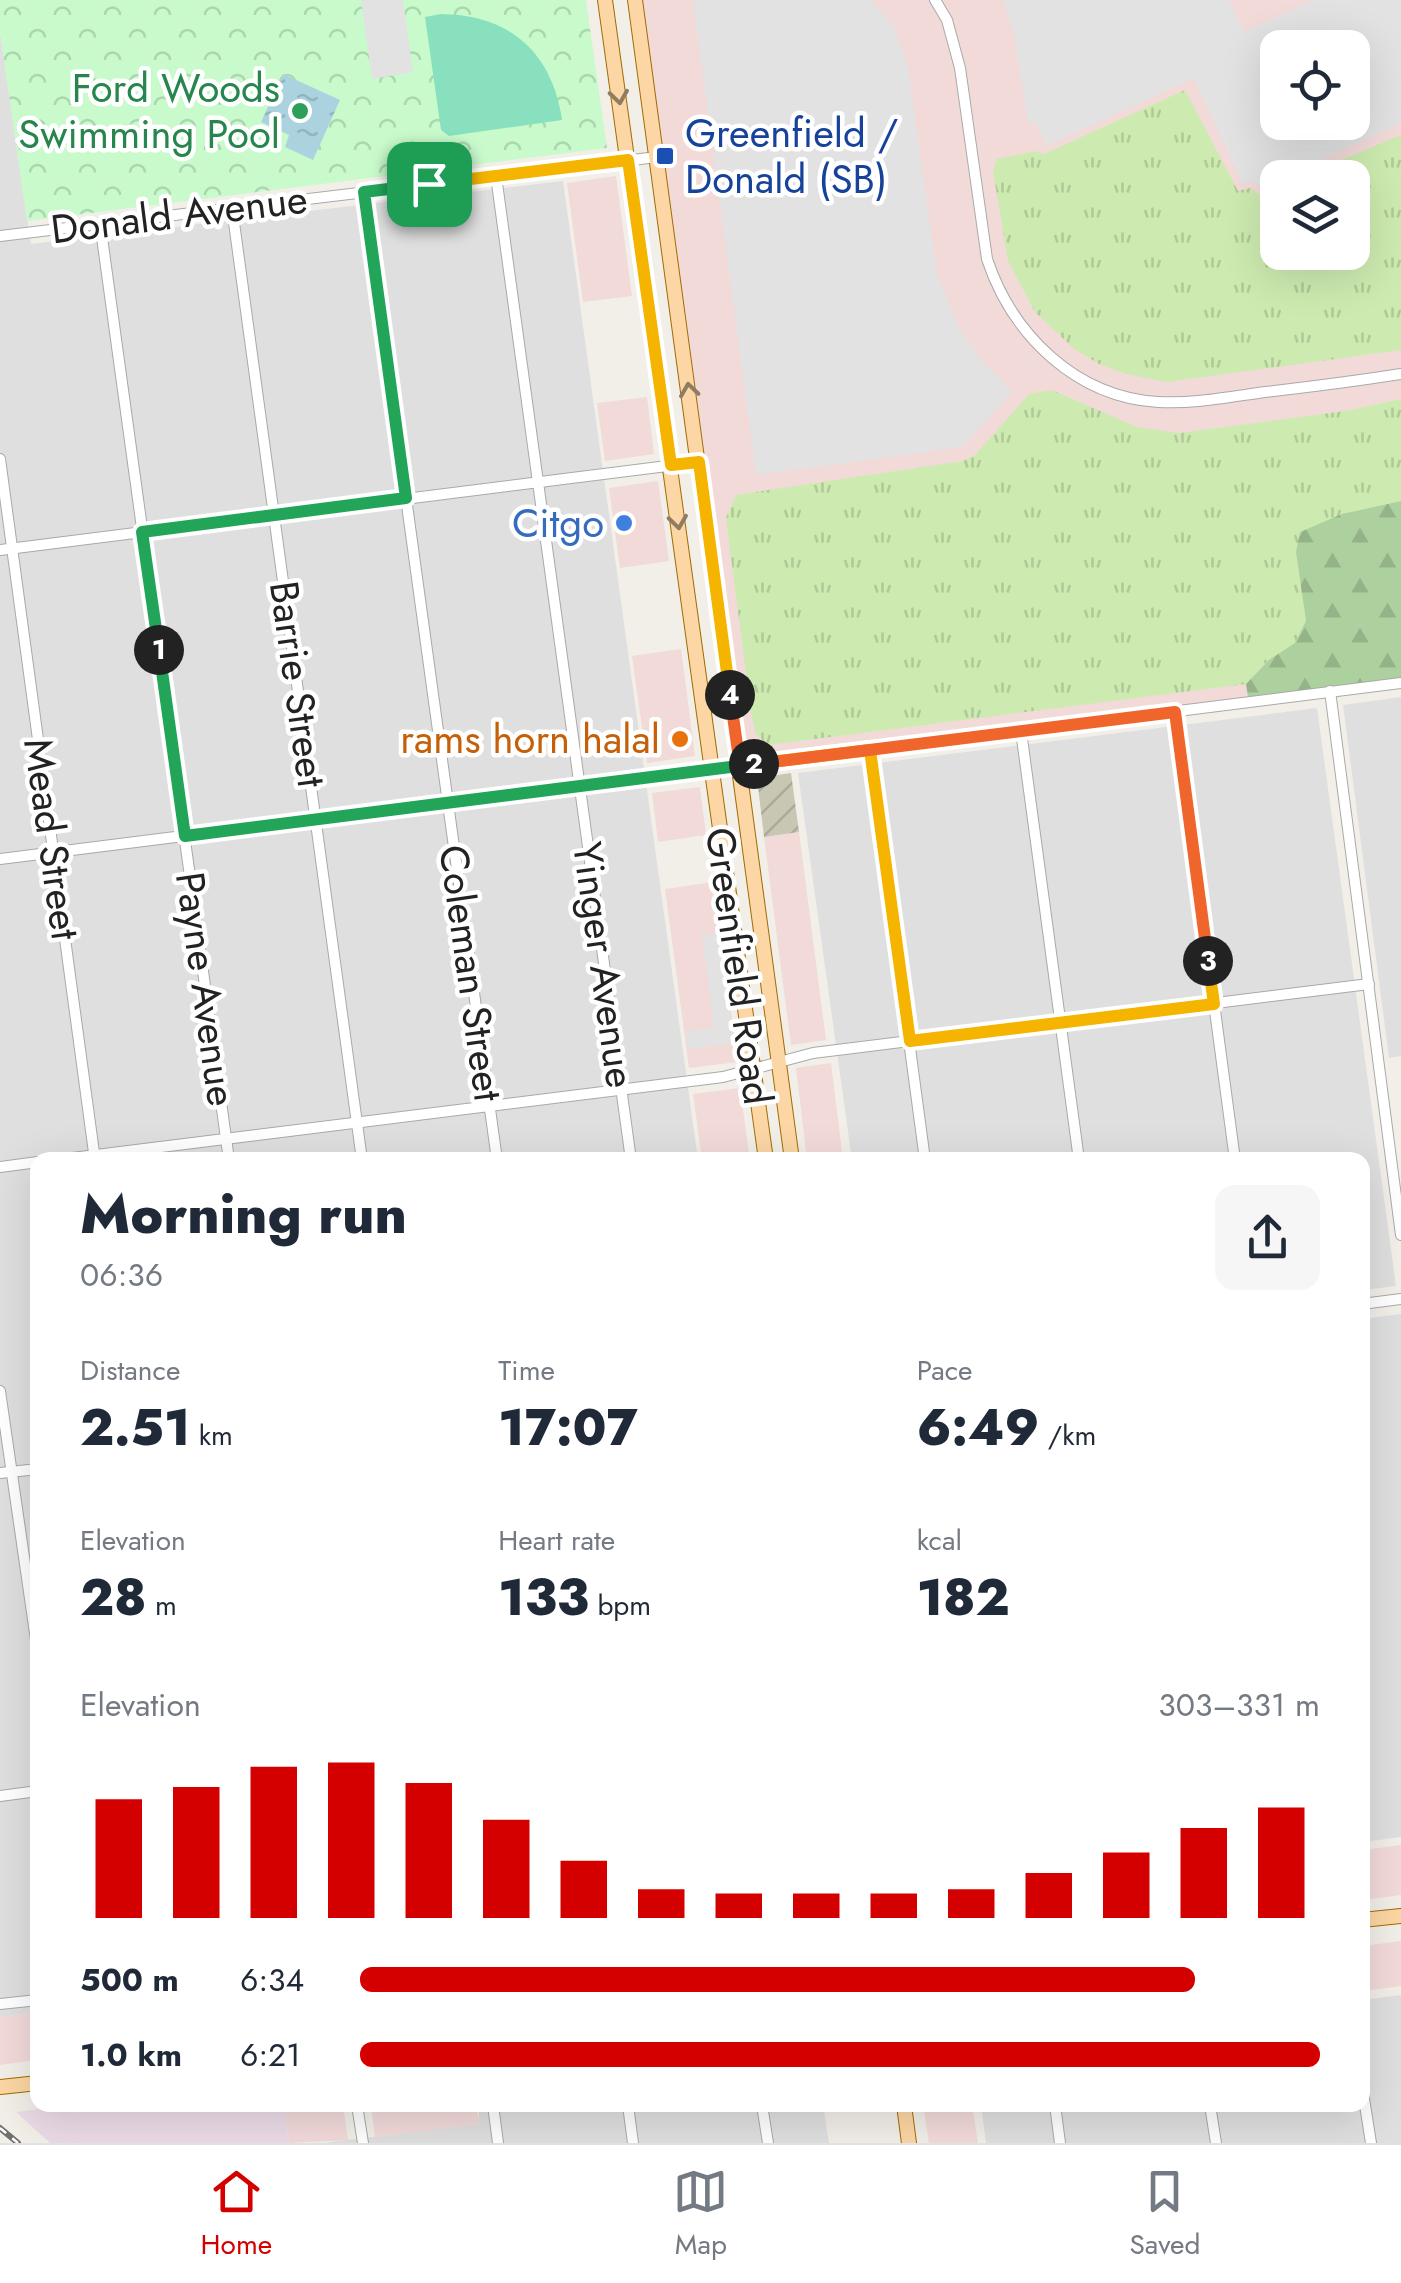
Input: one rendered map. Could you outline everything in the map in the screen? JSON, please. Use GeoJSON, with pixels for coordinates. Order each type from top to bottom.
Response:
{"type":"FeatureCollection","features":[{"type":"Feature","properties":{"kind":"main road","name":"Greenfield Road"},"geometry":{"type":"LineString","coordinates":[[606,0],[765,1152]]}},
{"type":"Feature","properties":{"kind":"main road","name":"Greenfield Road"},"geometry":{"type":"LineString","coordinates":[[634,0],[791,1152]]}},
{"type":"Feature","properties":{"kind":"main road"},"geometry":{"type":"LineString","coordinates":[[736,948],[765,944]]}},
{"type":"Feature","properties":{"kind":"main road"},"geometry":{"type":"LineString","coordinates":[[1370,1919],[1401,1916]]}},
{"type":"Feature","properties":{"kind":"main road"},"geometry":{"type":"LineString","coordinates":[[0,2087],[30,2083]]}},
{"type":"Feature","properties":{"kind":"main road"},"geometry":{"type":"LineString","coordinates":[[905,2112],[909,2143]]}},
{"type":"Feature","properties":{"kind":"street"},"geometry":{"type":"LineString","coordinates":[[935,0],[947,20],[960,68],[987,259],[996,286],[1013,316],[1042,351],[1079,378],[1120,395],[1156,402],[1194,401],[1401,374]]}},
{"type":"Feature","properties":{"kind":"street","name":"Donald Avenue"},"geometry":{"type":"LineString","coordinates":[[0,236],[657,157]]}},
{"type":"Feature","properties":{"kind":"street","name":"Yinger Avenue"},"geometry":{"type":"LineString","coordinates":[[496,176],[630,1152]]}},
{"type":"Feature","properties":{"kind":"street","name":"Coleman Street"},"geometry":{"type":"LineString","coordinates":[[364,192],[495,1152]]}},
{"type":"Feature","properties":{"kind":"street","name":"Barrie Street"},"geometry":{"type":"LineString","coordinates":[[232,208],[361,1152]]}},
{"type":"Feature","properties":{"kind":"street","name":"Payne Avenue"},"geometry":{"type":"LineString","coordinates":[[100,223],[228,1152]]}},
{"type":"Feature","properties":{"kind":"street","name":"Mead Street"},"geometry":{"type":"LineString","coordinates":[[0,459],[6,550],[54,852],[94,1152]]}},
{"type":"Feature","properties":{"kind":"street"},"geometry":{"type":"LineString","coordinates":[[6,550],[699,462]]}},
{"type":"Feature","properties":{"kind":"street"},"geometry":{"type":"LineString","coordinates":[[0,859],[1401,683]]}},
{"type":"Feature","properties":{"kind":"street"},"geometry":{"type":"LineString","coordinates":[[1330,691],[1401,1236]]}},
{"type":"Feature","properties":{"kind":"street"},"geometry":{"type":"LineString","coordinates":[[1175,712],[1234,1152]]}},
{"type":"Feature","properties":{"kind":"street"},"geometry":{"type":"LineString","coordinates":[[1021,730],[1078,1152]]}},
{"type":"Feature","properties":{"kind":"street"},"geometry":{"type":"LineString","coordinates":[[870,750],[925,1152]]}},
{"type":"Feature","properties":{"kind":"street"},"geometry":{"type":"LineString","coordinates":[[136,1152],[722,1077],[813,1053],[1369,984]]}},
{"type":"Feature","properties":{"kind":"street"},"geometry":{"type":"LineString","coordinates":[[0,1167],[30,1163]]}},
{"type":"Feature","properties":{"kind":"street"},"geometry":{"type":"LineString","coordinates":[[1370,1303],[1401,1299]]}},
{"type":"Feature","properties":{"kind":"street"},"geometry":{"type":"LineString","coordinates":[[0,1390],[6,1473],[30,1609]]}},
{"type":"Feature","properties":{"kind":"street"},"geometry":{"type":"LineString","coordinates":[[0,1796],[30,1792]]}},
{"type":"Feature","properties":{"kind":"street"},"geometry":{"type":"LineString","coordinates":[[0,2004],[30,2001]]}},
{"type":"Feature","properties":{"kind":"street"},"geometry":{"type":"LineString","coordinates":[[359,2112],[363,2143]]}},
{"type":"Feature","properties":{"kind":"street"},"geometry":{"type":"LineString","coordinates":[[493,2112],[498,2143]]}},
{"type":"Feature","properties":{"kind":"street"},"geometry":{"type":"LineString","coordinates":[[629,2112],[633,2143]]}},
{"type":"Feature","properties":{"kind":"street"},"geometry":{"type":"LineString","coordinates":[[763,2112],[768,2143]]}},
{"type":"Feature","properties":{"kind":"street"},"geometry":{"type":"LineString","coordinates":[[1056,2112],[1060,2143]]}},
{"type":"Feature","properties":{"kind":"street"},"geometry":{"type":"LineString","coordinates":[[1211,2112],[1216,2143]]}},
{"type":"Feature","properties":{"kind":"street"},"geometry":{"type":"LineString","coordinates":[[1366,2112],[1371,2143]]}},
{"type":"Feature","properties":{"kind":"shaded area"},"geometry":{"type":"Polygon","coordinates":[[[361,0],[403,0],[413,72],[372,79],[361,0]]]}},
{"type":"Feature","properties":{"kind":"shaded area"},"geometry":{"type":"Polygon","coordinates":[[[642,0],[1401,0],[1401,678],[776,757],[750,753],[745,746],[642,0]]]}},
{"type":"Feature","properties":{"kind":"shaded area"},"geometry":{"type":"Polygon","coordinates":[[[693,0],[870,0],[894,27],[908,68],[937,276],[960,330],[984,363],[1012,391],[963,447],[756,475],[693,0]]]}},
{"type":"Feature","properties":{"kind":"shaded area"},"geometry":{"type":"Polygon","coordinates":[[[1003,0],[1229,0],[1244,32],[1314,0],[1401,0],[1401,123],[1370,137],[1370,30],[1260,30],[1260,140],[1364,140],[1321,160],[1260,160],[1260,186],[1250,182],[1243,185],[1194,78],[1046,146],[1036,122],[1028,123],[1014,35],[1003,0]]]}},
{"type":"Feature","properties":{"kind":"shaded area"},"geometry":{"type":"Polygon","coordinates":[[[0,32],[31,244],[563,181],[697,1152],[30,1152],[30,2013],[0,2017],[0,32]]]}},
{"type":"Feature","properties":{"kind":"shaded area"},"geometry":{"type":"Polygon","coordinates":[[[616,176],[632,296],[583,302],[567,183],[616,176]]]}},
{"type":"Feature","properties":{"kind":"shaded area"},"geometry":{"type":"Polygon","coordinates":[[[647,397],[654,454],[605,461],[597,403],[647,397]]]}},
{"type":"Feature","properties":{"kind":"shaded area"},"geometry":{"type":"Polygon","coordinates":[[[658,481],[669,561],[620,568],[609,488],[658,481]]]}},
{"type":"Feature","properties":{"kind":"shaded area"},"geometry":{"type":"Polygon","coordinates":[[[681,649],[695,756],[647,763],[632,656],[681,649]]]}},
{"type":"Feature","properties":{"kind":"shaded area"},"geometry":{"type":"Polygon","coordinates":[[[1401,697],[1401,1056],[1389,1058],[1343,705],[1401,697]]]}},
{"type":"Feature","properties":{"kind":"shaded area"},"geometry":{"type":"Polygon","coordinates":[[[1317,708],[1396,1286],[1370,1289],[1370,1152],[851,1152],[798,773],[1317,708]]]}},
{"type":"Feature","properties":{"kind":"shaded area"},"geometry":{"type":"Polygon","coordinates":[[[791,773],[799,832],[764,837],[757,778],[791,773]]]}},
{"type":"Feature","properties":{"kind":"shaded area"},"geometry":{"type":"Polygon","coordinates":[[[700,787],[706,835],[658,842],[652,793],[700,787]]]}},
{"type":"Feature","properties":{"kind":"shaded area"},"geometry":{"type":"Polygon","coordinates":[[[799,832],[826,1040],[791,1045],[764,837],[799,832]]]}},
{"type":"Feature","properties":{"kind":"shaded area"},"geometry":{"type":"Polygon","coordinates":[[[713,882],[738,1062],[689,1068],[665,889],[713,882]]]}},
{"type":"Feature","properties":{"kind":"shaded area"},"geometry":{"type":"Polygon","coordinates":[[[719,933],[734,1043],[688,1049],[686,1031],[714,1027],[702,935],[719,933]]]}},
{"type":"Feature","properties":{"kind":"shaded area"},"geometry":{"type":"Polygon","coordinates":[[[831,1063],[842,1152],[806,1152],[796,1068],[831,1063]]]}},
{"type":"Feature","properties":{"kind":"shaded area"},"geometry":{"type":"Polygon","coordinates":[[[740,1088],[749,1152],[701,1152],[693,1094],[740,1088]]]}},
{"type":"Feature","properties":{"kind":"shaded area"},"geometry":{"type":"Polygon","coordinates":[[[1401,1314],[1401,1837],[1370,1841],[1370,1318],[1401,1314]]]}},
{"type":"Feature","properties":{"kind":"shaded area"},"geometry":{"type":"Polygon","coordinates":[[[1401,1845],[1401,1895],[1370,1899],[1370,1849],[1401,1845]]]}},
{"type":"Feature","properties":{"kind":"shaded area"},"geometry":{"type":"Polygon","coordinates":[[[1401,1941],[1401,1986],[1370,1990],[1370,1945],[1401,1941]]]}},
{"type":"Feature","properties":{"kind":"shaded area"},"geometry":{"type":"Polygon","coordinates":[[[1401,1995],[1401,2143],[986,2143],[982,2112],[1370,2112],[1370,1999],[1401,1995]]]}},
{"type":"Feature","properties":{"kind":"shaded area"},"geometry":{"type":"Polygon","coordinates":[[[30,2013],[30,2061],[0,2065],[0,2017],[30,2013]]]}},
{"type":"Feature","properties":{"kind":"shaded area"},"geometry":{"type":"Polygon","coordinates":[[[16,2112],[285,2112],[289,2143],[50,2143],[16,2112]]]}},
{"type":"Feature","properties":{"kind":"shaded area"},"geometry":{"type":"Polygon","coordinates":[[[285,2112],[344,2112],[348,2140],[289,2143],[285,2112]]]}},
{"type":"Feature","properties":{"kind":"shaded area"},"geometry":{"type":"Polygon","coordinates":[[[372,2112],[477,2112],[479,2124],[375,2137],[372,2112]]]}},
{"type":"Feature","properties":{"kind":"shaded area"},"geometry":{"type":"Polygon","coordinates":[[[479,2112],[824,2112],[829,2143],[323,2143],[478,2124],[479,2112]]]}},
{"type":"Feature","properties":{"kind":"shaded area"},"geometry":{"type":"Polygon","coordinates":[[[924,2112],[973,2112],[978,2143],[929,2143],[924,2112]]]}},
{"type":"Feature","properties":{"kind":"green space"},"geometry":{"type":"Polygon","coordinates":[[[0,0],[586,0],[607,148],[27,221],[0,32],[0,0]]]}},
{"type":"Feature","properties":{"kind":"green space"},"geometry":{"type":"Polygon","coordinates":[[[441,14],[488,21],[524,42],[549,75],[562,120],[449,136],[441,130],[425,17],[441,14]]]}},
{"type":"Feature","properties":{"kind":"green space"},"geometry":{"type":"Polygon","coordinates":[[[1185,90],[1238,191],[1250,188],[1260,195],[1260,270],[1370,270],[1370,160],[1341,160],[1401,135],[1401,350],[1167,382],[1099,364],[1073,348],[1035,312],[1008,261],[993,171],[997,159],[1035,151],[1044,154],[1185,90]]]}},
{"type":"Feature","properties":{"kind":"green space"},"geometry":{"type":"Polygon","coordinates":[[[1052,390],[1137,427],[1179,433],[1345,411],[1401,399],[1401,501],[1342,514],[1296,552],[1306,621],[1295,643],[1269,660],[1246,684],[768,745],[756,734],[751,713],[726,518],[736,495],[963,461],[975,455],[1029,394],[1052,390]]]}},
{"type":"Feature","properties":{"kind":"green space"},"geometry":{"type":"Polygon","coordinates":[[[1401,501],[1401,678],[1248,697],[1246,684],[1269,660],[1295,643],[1306,621],[1296,552],[1300,532],[1342,514],[1401,501]]]}},
{"type":"Feature","properties":{"kind":"water","name":"Ford Woods Swimming Pool"},"geometry":{"type":"Polygon","coordinates":[[[283,74],[340,100],[313,160],[285,147],[289,135],[261,122],[283,74]]]}},
{"type":"Feature","properties":{"kind":"railway"},"geometry":{"type":"LineString","coordinates":[[0,2128],[18,2143]]}},
{"type":"Feature","properties":{"kind":"place","name":"Ford Woods Swimming Pool"},"geometry":{"type":"Point","coordinates":[300,111]}},
{"type":"Feature","properties":{"kind":"place","name":"Greenfield / Donald (SB)"},"geometry":{"type":"Point","coordinates":[665,156]}},
{"type":"Feature","properties":{"kind":"place","name":"Citgo"},"geometry":{"type":"Point","coordinates":[624,523]}},
{"type":"Feature","properties":{"kind":"place","name":"rams horn halal"},"geometry":{"type":"Point","coordinates":[680,739]}},
{"type":"Feature","properties":{"kind":"route"},"geometry":{"type":"LineString","coordinates":[[628,160],[671,465],[699,462],[740,766],[1175,712],[1214,1004],[910,1041],[870,750],[185,836],[142,532],[406,498],[364,192],[429,184],[628,160]]}}]}
